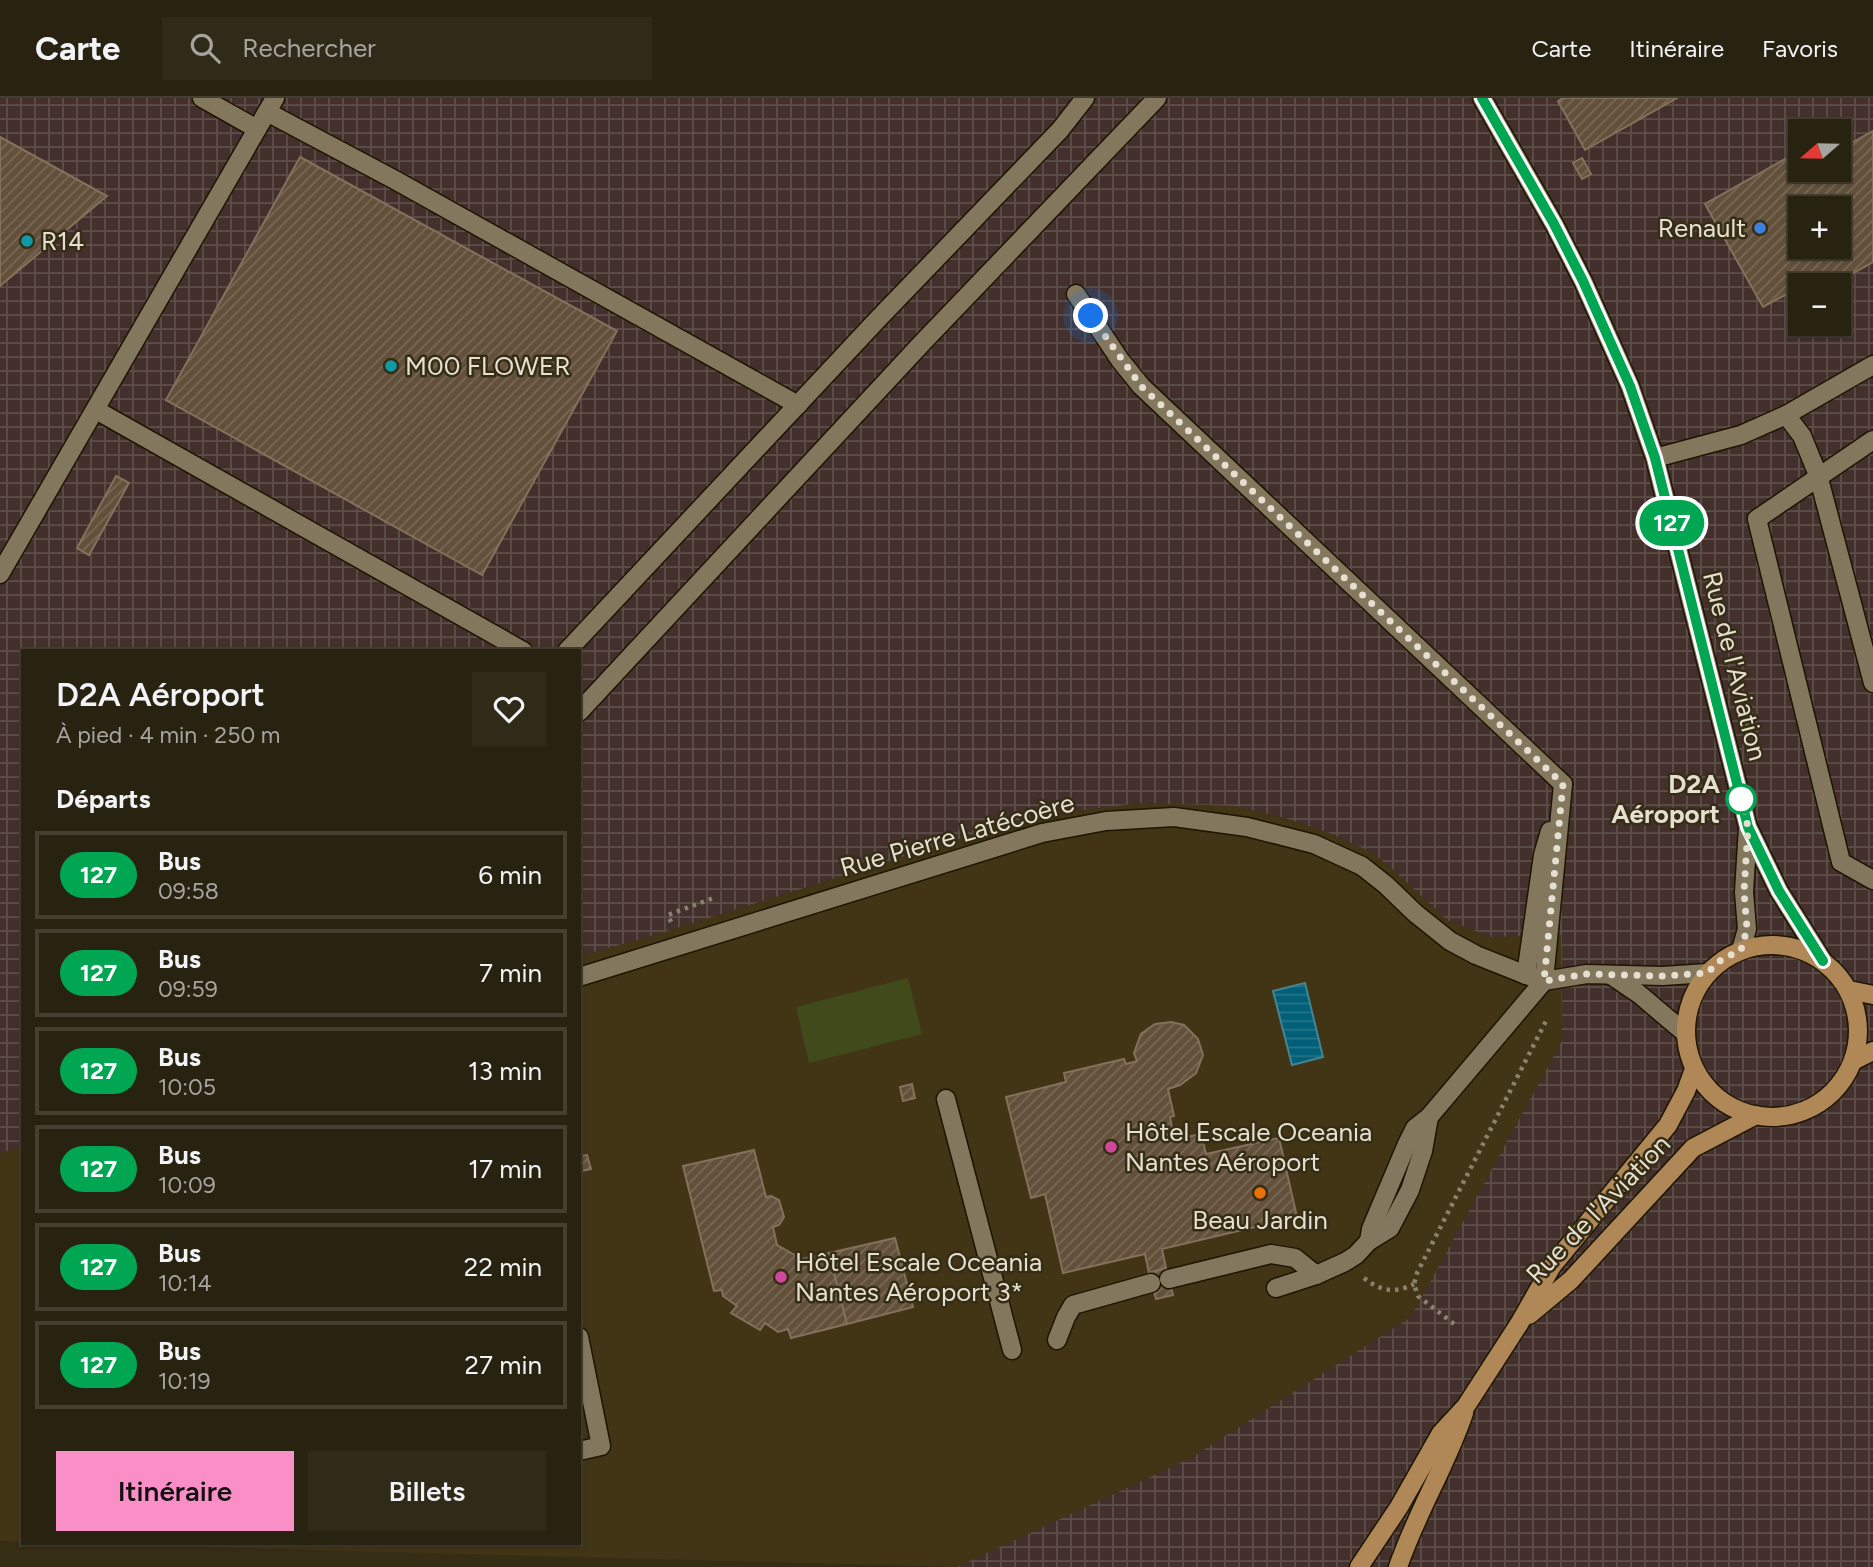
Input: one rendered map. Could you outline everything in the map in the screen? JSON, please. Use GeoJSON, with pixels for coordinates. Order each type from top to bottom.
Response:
{"type":"FeatureCollection","features":[{"type":"Feature","properties":{"kind":"main road"},"geometry":{"type":"LineString","coordinates":[[1762,944],[1804,950],[1823,961],[1849,990],[1856,1013],[1858,1037],[1853,1061],[1845,1078],[1816,1105],[1797,1114],[1776,1117],[1756,1115],[1737,1110],[1720,1100],[1694,1069],[1685,1033],[1687,1012],[1695,991],[1707,973],[1722,959],[1762,944]]}},
{"type":"Feature","properties":{"kind":"main road"},"geometry":{"type":"LineString","coordinates":[[1849,990],[1873,995]]}},
{"type":"Feature","properties":{"kind":"main road"},"geometry":{"type":"LineString","coordinates":[[1853,1061],[1873,1051]]}},
{"type":"Feature","properties":{"kind":"main road","name":"Rue de l'Aviation"},"geometry":{"type":"LineString","coordinates":[[1359,1567],[1441,1433],[1466,1406],[1519,1324],[1552,1266],[1668,1125],[1694,1069]]}},
{"type":"Feature","properties":{"kind":"main road","name":"Rue de l'Aviation"},"geometry":{"type":"LineString","coordinates":[[1519,1324],[1570,1280],[1692,1148],[1756,1115]]}},
{"type":"Feature","properties":{"kind":"main road","name":"Rue de l'Aviation"},"geometry":{"type":"LineString","coordinates":[[1398,1567],[1418,1515],[1454,1443],[1466,1406]]}},
{"type":"Feature","properties":{"kind":"street"},"geometry":{"type":"LineString","coordinates":[[202,98],[257,129]]}},
{"type":"Feature","properties":{"kind":"street"},"geometry":{"type":"LineString","coordinates":[[569,649],[1060,130],[1085,98]]}},
{"type":"Feature","properties":{"kind":"street"},"geometry":{"type":"LineString","coordinates":[[581,710],[923,342],[1157,98]]}},
{"type":"Feature","properties":{"kind":"street","name":"Rue de l'Aviation"},"geometry":{"type":"LineString","coordinates":[[1482,98],[1527,174],[1583,281],[1630,386],[1655,458],[1748,827],[1779,891],[1823,961]]}},
{"type":"Feature","properties":{"kind":"street"},"geometry":{"type":"LineString","coordinates":[[0,574],[271,105],[396,180],[798,405]]}},
{"type":"Feature","properties":{"kind":"street"},"geometry":{"type":"LineString","coordinates":[[1076,295],[1141,386],[1563,784]]}},
{"type":"Feature","properties":{"kind":"street"},"geometry":{"type":"LineString","coordinates":[[1655,458],[1741,435],[1786,415],[1873,365]]}},
{"type":"Feature","properties":{"kind":"street"},"geometry":{"type":"LineString","coordinates":[[96,410],[519,649]]}},
{"type":"Feature","properties":{"kind":"street"},"geometry":{"type":"LineString","coordinates":[[1786,415],[1802,436],[1818,475],[1873,683]]}},
{"type":"Feature","properties":{"kind":"street"},"geometry":{"type":"LineString","coordinates":[[1873,440],[1757,519],[1841,862],[1873,880]]}},
{"type":"Feature","properties":{"kind":"street"},"geometry":{"type":"LineString","coordinates":[[1526,975],[1543,855],[1563,784]]}},
{"type":"Feature","properties":{"kind":"street"},"geometry":{"type":"LineString","coordinates":[[1276,1288],[1316,1275],[1356,1255],[1368,1241],[1415,1128],[1429,1117],[1551,979],[1563,784]]}},
{"type":"Feature","properties":{"kind":"street","name":"Rue Pierre Latécoère"},"geometry":{"type":"LineString","coordinates":[[581,976],[1042,834],[1106,821],[1174,817],[1247,827],[1314,844],[1337,853],[1378,878],[1450,941],[1476,956],[1526,975],[1551,979],[1587,974],[1663,976],[1707,973]]}},
{"type":"Feature","properties":{"kind":"street","name":"Rue de l'Aviation"},"geometry":{"type":"LineString","coordinates":[[1741,950],[1747,929],[1744,892],[1748,827]]}},
{"type":"Feature","properties":{"kind":"street"},"geometry":{"type":"LineString","coordinates":[[1611,975],[1639,994],[1685,1033]]}},
{"type":"Feature","properties":{"kind":"street"},"geometry":{"type":"LineString","coordinates":[[946,1099],[1012,1350]]}},
{"type":"Feature","properties":{"kind":"street"},"geometry":{"type":"LineString","coordinates":[[1169,1279],[1271,1254],[1295,1258],[1316,1275]]}},
{"type":"Feature","properties":{"kind":"street"},"geometry":{"type":"LineString","coordinates":[[1057,1340],[1073,1305],[1151,1283]]}},
{"type":"Feature","properties":{"kind":"street"},"geometry":{"type":"LineString","coordinates":[[581,1347],[601,1446],[581,1451]]}},
{"type":"Feature","properties":{"kind":"path"},"geometry":{"type":"LineString","coordinates":[[1454,1324],[1418,1296],[1414,1284],[1417,1273],[1549,1015],[1551,979]]}},
{"type":"Feature","properties":{"kind":"path"},"geometry":{"type":"LineString","coordinates":[[1345,1262],[1377,1288],[1392,1292],[1414,1284]]}},
{"type":"Feature","properties":{"kind":"shaded area"},"geometry":{"type":"Polygon","coordinates":[[[0,98],[1873,98],[1873,1567],[957,1567],[1191,1458],[1411,1317],[1562,1041],[1561,935],[1491,937],[1447,920],[1388,865],[1369,851],[1329,833],[1285,818],[1235,806],[1140,803],[1029,817],[655,935],[581,955],[581,649],[21,649],[21,1148],[0,1153],[0,98]]]}},
{"type":"Feature","properties":{"kind":"shaded area"},"geometry":{"type":"Polygon","coordinates":[[[1140,803],[1235,806],[1285,818],[1329,833],[1369,851],[1388,865],[1447,920],[1491,937],[1561,934],[1562,1041],[1411,1317],[1191,1458],[957,1567],[123,1545],[581,1545],[581,955],[655,935],[1029,817],[1140,803]]]}},
{"type":"Feature","properties":{"kind":"shaded area"},"geometry":{"type":"Polygon","coordinates":[[[21,1148],[21,1542],[0,1541],[0,1153],[21,1148]]]}},
{"type":"Feature","properties":{"kind":"green space"},"geometry":{"type":"Polygon","coordinates":[[[908,978],[922,1034],[809,1063],[796,1007],[908,978]]]}},
{"type":"Feature","properties":{"kind":"water"},"geometry":{"type":"Polygon","coordinates":[[[1305,983],[1323,1057],[1292,1065],[1273,991],[1305,983]]]}},
{"type":"Feature","properties":{"kind":"building"},"geometry":{"type":"Polygon","coordinates":[[[1563,98],[1677,98],[1585,150],[1558,101],[1563,98]]]}},
{"type":"Feature","properties":{"kind":"building","name":"Renault"},"geometry":{"type":"Polygon","coordinates":[[[1873,131],[1873,262],[1851,274],[1788,273],[1788,293],[1763,307],[1705,204],[1788,157],[1788,182],[1852,182],[1852,143],[1873,131]]]}},
{"type":"Feature","properties":{"kind":"building","name":"R14"},"geometry":{"type":"Polygon","coordinates":[[[0,137],[107,196],[0,286],[0,137]]]}},
{"type":"Feature","properties":{"kind":"building","name":"M00 FLOWER"},"geometry":{"type":"Polygon","coordinates":[[[300,157],[617,331],[482,575],[166,400],[300,157]]]}},
{"type":"Feature","properties":{"kind":"building"},"geometry":{"type":"Polygon","coordinates":[[[1582,158],[1591,174],[1582,179],[1573,163],[1582,158]]]}},
{"type":"Feature","properties":{"kind":"building"},"geometry":{"type":"Polygon","coordinates":[[[116,476],[129,483],[89,555],[77,548],[116,476]]]}},
{"type":"Feature","properties":{"kind":"building"},"geometry":{"type":"Polygon","coordinates":[[[1750,707],[1755,724],[1745,727],[1740,710],[1750,707]]]}},
{"type":"Feature","properties":{"kind":"building","name":"Hôtel Escale Oceania Nantes Aéroport"},"geometry":{"type":"Polygon","coordinates":[[[1171,1022],[1184,1025],[1198,1039],[1203,1055],[1196,1073],[1180,1085],[1168,1089],[1174,1116],[1170,1117],[1174,1140],[1201,1134],[1206,1154],[1279,1138],[1297,1217],[1162,1249],[1166,1268],[1149,1273],[1145,1254],[1063,1273],[1045,1194],[1031,1198],[1006,1097],[1066,1082],[1064,1073],[1124,1059],[1126,1064],[1137,1061],[1134,1053],[1141,1034],[1155,1024],[1171,1022]]]}},
{"type":"Feature","properties":{"kind":"building"},"geometry":{"type":"Polygon","coordinates":[[[912,1084],[915,1098],[903,1101],[900,1087],[912,1084]]]}},
{"type":"Feature","properties":{"kind":"building"},"geometry":{"type":"Polygon","coordinates":[[[754,1150],[766,1197],[779,1200],[784,1217],[779,1225],[773,1227],[777,1245],[802,1259],[829,1253],[847,1324],[791,1338],[788,1329],[778,1332],[765,1323],[760,1330],[731,1313],[737,1306],[723,1296],[722,1290],[714,1291],[683,1166],[754,1150]]]}},
{"type":"Feature","properties":{"kind":"building"},"geometry":{"type":"Polygon","coordinates":[[[587,1155],[591,1169],[581,1171],[581,1156],[587,1155]]]}},
{"type":"Feature","properties":{"kind":"building"},"geometry":{"type":"Polygon","coordinates":[[[895,1238],[913,1307],[847,1324],[829,1253],[895,1238]]]}},
{"type":"Feature","properties":{"kind":"building"},"geometry":{"type":"Polygon","coordinates":[[[1166,1268],[1173,1295],[1156,1299],[1149,1273],[1166,1268]]]}},
{"type":"Feature","properties":{"kind":"bus line","name":"127"},"geometry":{"type":"LineString","coordinates":[[1482,98],[1554,224],[1630,386],[1655,458],[1748,827],[1779,891],[1823,961]]}},
{"type":"Feature","properties":{"kind":"place","name":"Renault"},"geometry":{"type":"Point","coordinates":[1760,228]}},
{"type":"Feature","properties":{"kind":"place","name":"R14"},"geometry":{"type":"Point","coordinates":[27,241]}},
{"type":"Feature","properties":{"kind":"place","name":"M00 FLOWER"},"geometry":{"type":"Point","coordinates":[391,366]}},
{"type":"Feature","properties":{"kind":"place","name":"D2A Aéroport"},"geometry":{"type":"Point","coordinates":[1741,799]}},
{"type":"Feature","properties":{"kind":"place","name":"Hôtel Escale Oceania Nantes Aéroport"},"geometry":{"type":"Point","coordinates":[1111,1147]}},
{"type":"Feature","properties":{"kind":"place","name":"Beau Jardin"},"geometry":{"type":"Point","coordinates":[1260,1193]}},
{"type":"Feature","properties":{"kind":"place","name":"Hôtel Escale Oceania Nantes Aéroport 3*"},"geometry":{"type":"Point","coordinates":[781,1277]}},
{"type":"Feature","properties":{"kind":"route"},"geometry":{"type":"LineString","coordinates":[[1091,316],[1141,386],[1264,505],[1563,784],[1544,981],[1587,974],[1663,976],[1707,973],[1722,959],[1741,950],[1747,929],[1744,892],[1748,827],[1741,799]]}}]}
